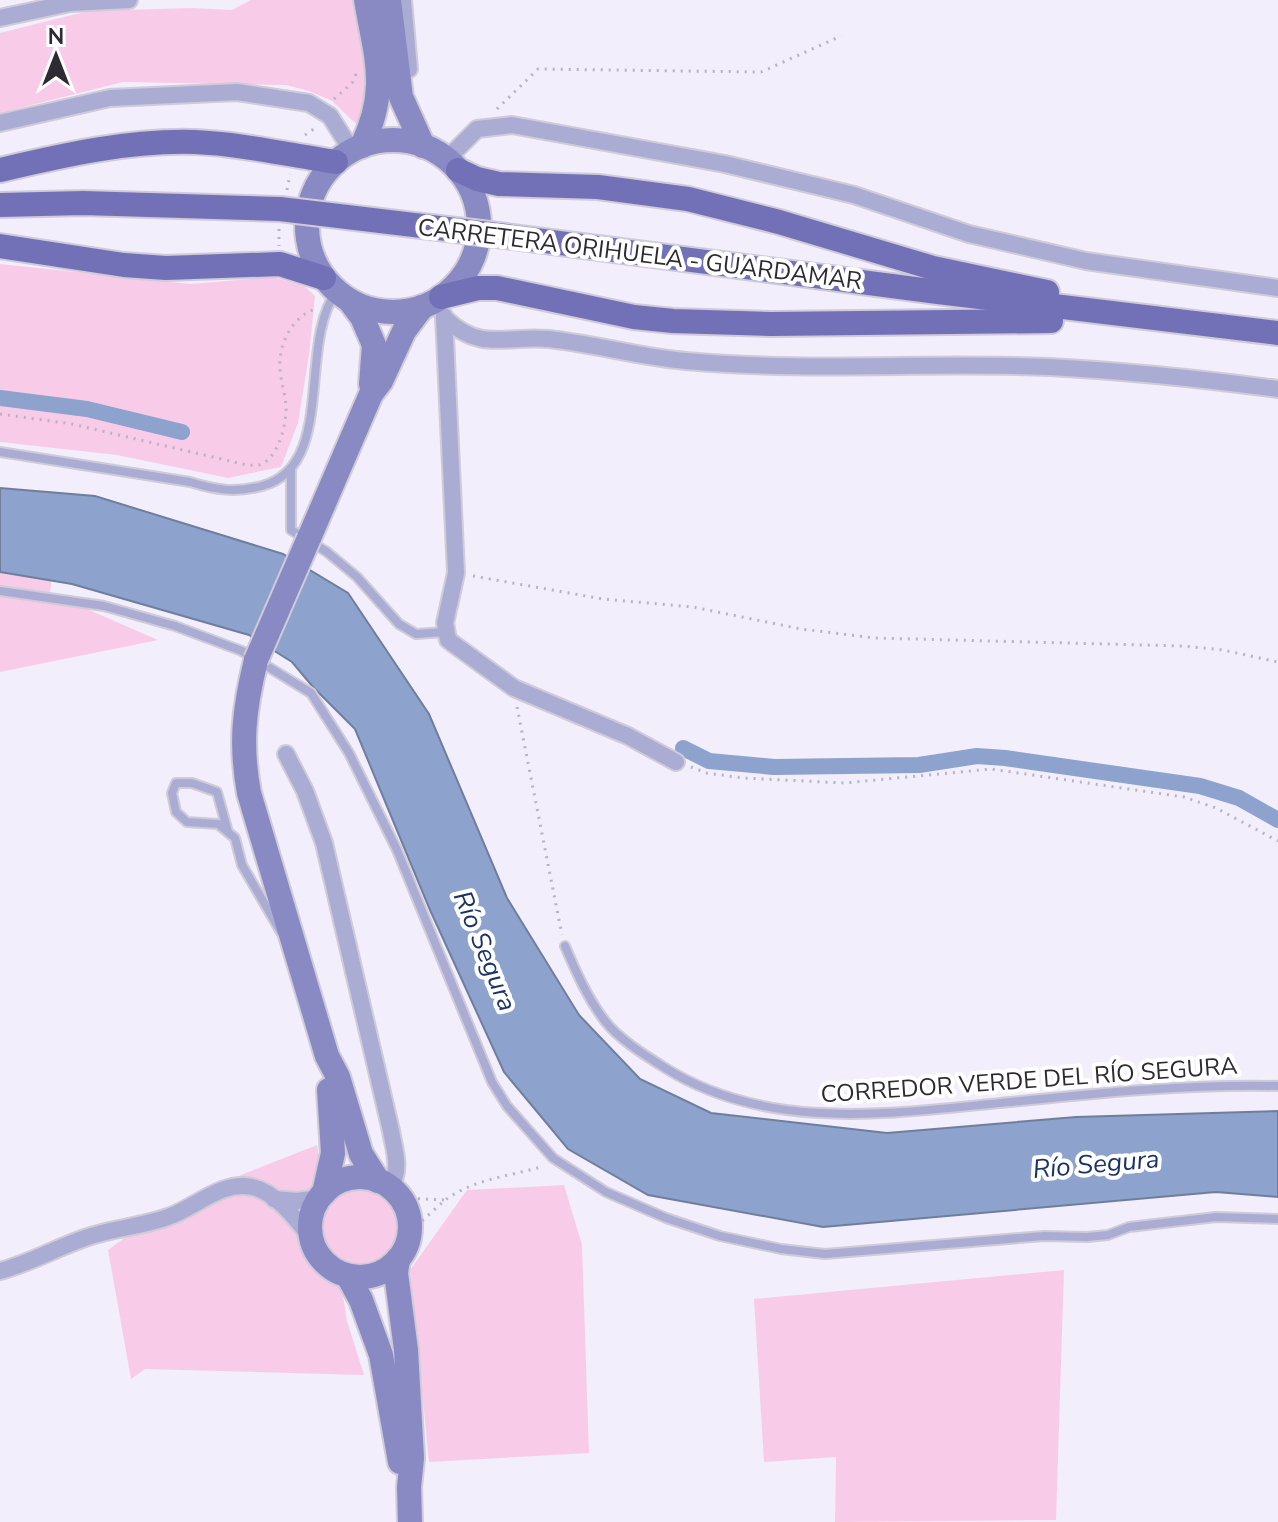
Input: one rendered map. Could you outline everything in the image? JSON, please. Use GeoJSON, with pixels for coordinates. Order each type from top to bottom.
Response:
{"type":"FeatureCollection","features":[{"type":"Feature","properties":{"kind":"main road"},"geometry":{"type":"LineString","coordinates":[[366,0],[380,88],[376,114],[350,153],[322,178],[312,197],[307,218],[308,239],[314,259],[334,294],[362,317],[374,345],[371,394]]}},
{"type":"Feature","properties":{"kind":"main road"},"geometry":{"type":"LineString","coordinates":[[389,0],[401,97],[423,146]]}},
{"type":"Feature","properties":{"kind":"main road"},"geometry":{"type":"LineString","coordinates":[[0,170],[101,149],[152,143],[194,142],[350,153],[382,141],[403,141],[423,146],[477,179],[499,184],[598,187],[688,199],[779,222],[933,268],[1210,326]]}},
{"type":"Feature","properties":{"kind":"main road"},"geometry":{"type":"LineString","coordinates":[[410,1522],[412,1458],[406,1350],[396,1273],[398,1259],[410,1231],[406,1208],[361,1154],[338,1077],[327,1056],[249,793],[243,762],[242,731],[256,660],[371,394],[381,381],[404,331],[436,306],[469,267],[479,227],[477,206],[470,187],[452,164]]}},
{"type":"Feature","properties":{"kind":"main road","name":"CARRETERA ORIHUELA - GUARDAMAR"},"geometry":{"type":"LineString","coordinates":[[0,205],[114,203],[280,209],[1278,333]]}},
{"type":"Feature","properties":{"kind":"main road"},"geometry":{"type":"LineString","coordinates":[[0,246],[124,265],[166,268],[280,264],[334,294],[373,310],[398,312],[436,306],[478,288],[497,288],[634,317],[721,323],[1012,319],[1210,326]]}},
{"type":"Feature","properties":{"kind":"main road"},"geometry":{"type":"LineString","coordinates":[[327,1056],[333,1153],[322,1195],[310,1224],[311,1238],[324,1262],[348,1276],[375,1275],[398,1259]]}},
{"type":"Feature","properties":{"kind":"main road"},"geometry":{"type":"LineString","coordinates":[[322,1195],[343,1180],[366,1178],[389,1189]]}},
{"type":"Feature","properties":{"kind":"main road"},"geometry":{"type":"LineString","coordinates":[[348,1276],[361,1300],[381,1355],[398,1457],[409,1487]]}},
{"type":"Feature","properties":{"kind":"street"},"geometry":{"type":"LineString","coordinates":[[0,18],[70,3],[129,0]]}},
{"type":"Feature","properties":{"kind":"street"},"geometry":{"type":"LineString","coordinates":[[403,0],[411,122]]}},
{"type":"Feature","properties":{"kind":"street"},"geometry":{"type":"LineString","coordinates":[[0,123],[110,98],[237,92],[309,103],[330,116],[350,153]]}},
{"type":"Feature","properties":{"kind":"street"},"geometry":{"type":"LineString","coordinates":[[452,164],[477,129],[512,125],[725,164],[854,195],[969,234],[1086,261],[1278,288]]}},
{"type":"Feature","properties":{"kind":"street"},"geometry":{"type":"LineString","coordinates":[[436,306],[462,334],[482,340],[552,339],[686,361],[819,367],[1049,367],[1278,389]]}},
{"type":"Feature","properties":{"kind":"street"},"geometry":{"type":"LineString","coordinates":[[436,306],[456,573],[445,623],[448,640],[514,688],[628,736],[676,762]]}},
{"type":"Feature","properties":{"kind":"street"},"geometry":{"type":"LineString","coordinates":[[286,754],[305,791],[324,843],[391,1131],[397,1168],[395,1180],[389,1189]]}},
{"type":"Feature","properties":{"kind":"street"},"geometry":{"type":"LineString","coordinates":[[0,1271],[85,1238],[173,1216],[224,1189],[250,1186],[274,1199],[311,1238]]}},
{"type":"Feature","properties":{"kind":"street"},"geometry":{"type":"LineString","coordinates":[[274,1199],[297,1201],[322,1195]]}},
{"type":"Feature","properties":{"kind":"lane"},"geometry":{"type":"LineString","coordinates":[[334,294],[314,371],[310,420],[303,446],[291,470],[291,530],[327,552],[357,577],[399,624],[416,634],[445,632]]}},
{"type":"Feature","properties":{"kind":"lane"},"geometry":{"type":"LineString","coordinates":[[0,452],[190,482],[217,491],[242,491],[271,483],[291,470]]}},
{"type":"Feature","properties":{"kind":"lane"},"geometry":{"type":"LineString","coordinates":[[0,591],[104,606],[175,626],[242,651],[311,693],[349,753],[397,850],[492,1082],[507,1106],[553,1158],[606,1192],[666,1218],[720,1236],[781,1249],[825,1254],[1044,1236],[1087,1237],[1108,1235],[1129,1227],[1216,1217],[1278,1219]]}},
{"type":"Feature","properties":{"kind":"lane"},"geometry":{"type":"LineString","coordinates":[[228,832],[217,792],[192,783],[176,783],[172,793],[176,812],[187,822],[218,824],[235,838],[242,865],[276,927],[295,947]]}},
{"type":"Feature","properties":{"kind":"lane","name":"CORREDOR VERDE DEL RÍO SEGURA"},"geometry":{"type":"LineString","coordinates":[[565,946],[581,983],[606,1022],[644,1055],[689,1084],[751,1105],[817,1115],[886,1114],[1169,1087],[1278,1086]]}},
{"type":"Feature","properties":{"kind":"path"},"geometry":{"type":"LineString","coordinates":[[477,129],[538,69],[761,72],[841,36]]}},
{"type":"Feature","properties":{"kind":"path"},"geometry":{"type":"LineString","coordinates":[[0,414],[72,424],[247,465],[260,465],[275,452],[286,419],[280,367],[282,347],[302,314],[334,294]]}},
{"type":"Feature","properties":{"kind":"path"},"geometry":{"type":"LineString","coordinates":[[456,573],[603,599],[693,607],[801,629],[875,638],[1183,646],[1278,662]]}},
{"type":"Feature","properties":{"kind":"path"},"geometry":{"type":"LineString","coordinates":[[514,688],[565,946]]}},
{"type":"Feature","properties":{"kind":"path"},"geometry":{"type":"LineString","coordinates":[[676,762],[707,773],[743,778],[845,783],[991,769],[1184,797],[1216,808],[1278,841]]}},
{"type":"Feature","properties":{"kind":"path"},"geometry":{"type":"LineString","coordinates":[[410,1231],[446,1200],[495,1178],[542,1166],[553,1158]]}},
{"type":"Feature","properties":{"kind":"path"},"geometry":{"type":"LineString","coordinates":[[389,1189],[411,1200],[446,1200]]}},
{"type":"Feature","properties":{"kind":"shaded area"},"geometry":{"type":"Polygon","coordinates":[[[251,0],[357,0],[369,91],[365,116],[355,123],[332,101],[286,85],[123,82],[0,113],[0,33],[88,11],[232,10],[251,0]]]}},
{"type":"Feature","properties":{"kind":"shaded area"},"geometry":{"type":"Polygon","coordinates":[[[0,264],[190,284],[273,277],[304,286],[315,296],[309,355],[298,423],[281,467],[228,478],[117,455],[0,442],[0,264]]]}},
{"type":"Feature","properties":{"kind":"shaded area"},"geometry":{"type":"Polygon","coordinates":[[[0,550],[53,565],[50,593],[158,640],[0,672],[0,550]]]}},
{"type":"Feature","properties":{"kind":"shaded area"},"geometry":{"type":"Polygon","coordinates":[[[317,1145],[327,1205],[344,1192],[365,1189],[384,1196],[395,1208],[398,1224],[395,1240],[387,1255],[374,1264],[357,1266],[337,1258],[347,1321],[364,1375],[145,1369],[131,1379],[108,1250],[157,1214],[241,1175],[317,1145]]]}},
{"type":"Feature","properties":{"kind":"shaded area"},"geometry":{"type":"Polygon","coordinates":[[[564,1185],[582,1245],[589,1453],[429,1462],[410,1270],[467,1190],[564,1185]]]}},
{"type":"Feature","properties":{"kind":"shaded area"},"geometry":{"type":"Polygon","coordinates":[[[1064,1270],[1056,1520],[835,1522],[836,1457],[764,1462],[754,1299],[1064,1270]]]}},
{"type":"Feature","properties":{"kind":"water","name":"Río Segura"},"geometry":{"type":"Polygon","coordinates":[[[0,488],[95,496],[283,554],[348,593],[429,714],[507,898],[579,1015],[640,1079],[711,1113],[887,1133],[1076,1117],[1278,1111],[1278,1197],[1216,1192],[823,1227],[648,1195],[568,1149],[504,1072],[430,910],[355,729],[292,662],[249,635],[72,584],[0,572],[0,488]]]}},
{"type":"Feature","properties":{"kind":"waterway"},"geometry":{"type":"LineString","coordinates":[[0,398],[87,409],[182,432]]}},
{"type":"Feature","properties":{"kind":"waterway"},"geometry":{"type":"LineString","coordinates":[[683,748],[709,761],[774,767],[919,765],[977,756],[1005,758],[1200,786],[1239,798],[1278,820]]}}]}
